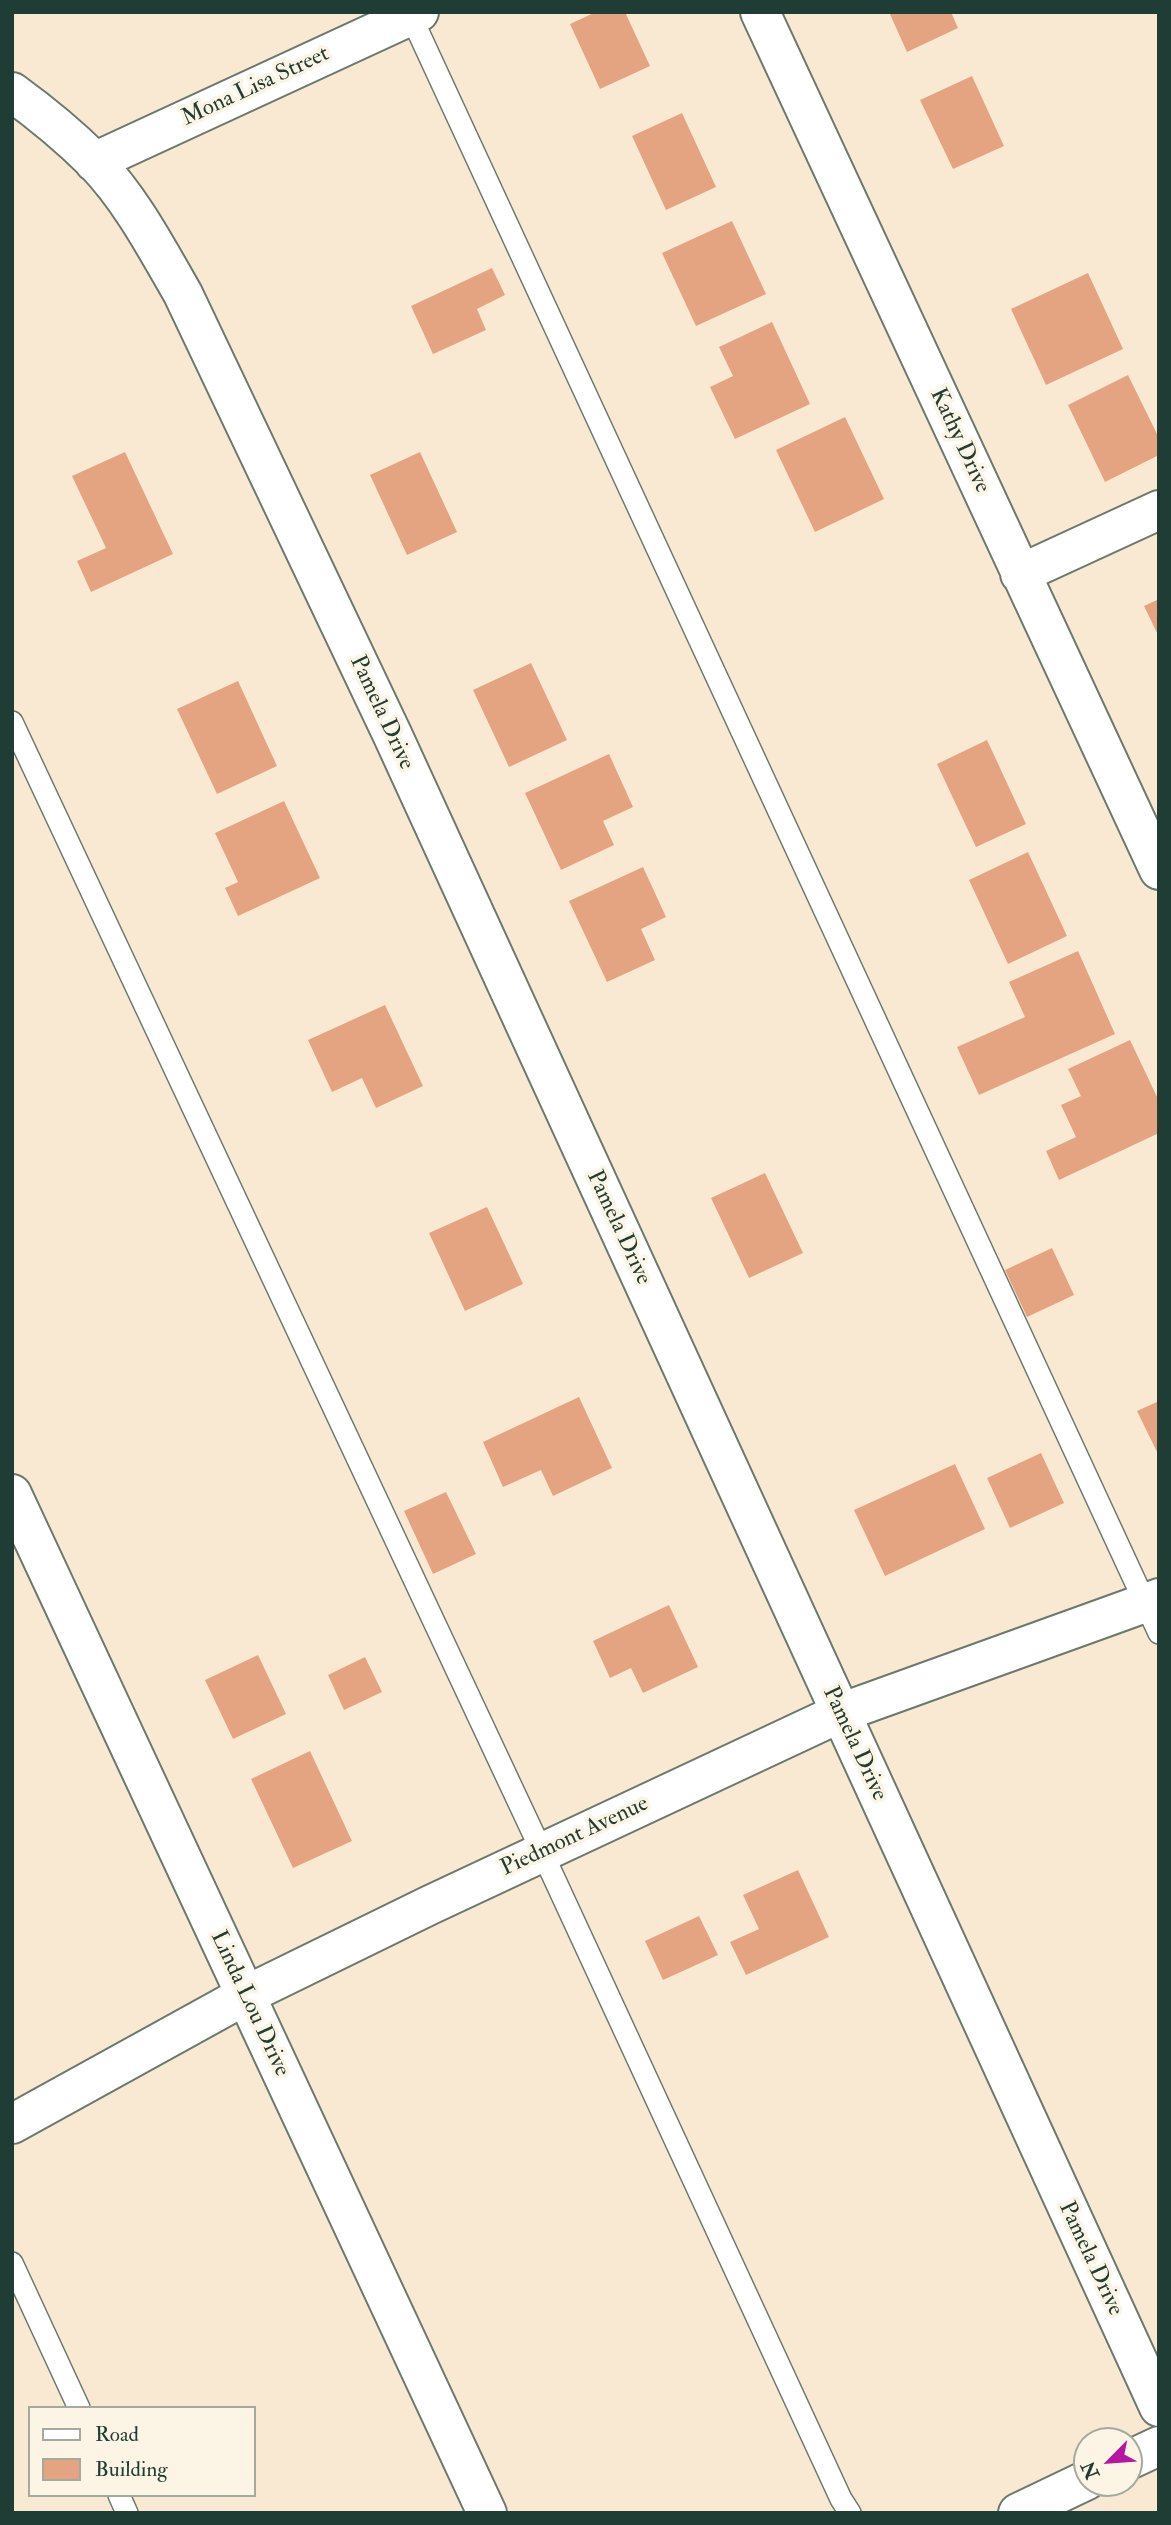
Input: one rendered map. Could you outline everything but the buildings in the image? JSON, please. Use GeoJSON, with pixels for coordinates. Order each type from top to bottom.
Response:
{"type":"FeatureCollection","features":[{"type":"Feature","properties":{"kind":"street","name":"Kathy Drive"},"geometry":{"type":"LineString","coordinates":[[760,12],[1159,870]]}},
{"type":"Feature","properties":{"kind":"street","name":"Mona Lisa Street"},"geometry":{"type":"LineString","coordinates":[[94,162],[413,13]]}},
{"type":"Feature","properties":{"kind":"street","name":"Pamela Drive"},"geometry":{"type":"LineString","coordinates":[[12,92],[42,113],[94,162],[150,236],[183,294],[393,736],[1159,2407]]}},
{"type":"Feature","properties":{"kind":"street"},"geometry":{"type":"LineString","coordinates":[[1020,574],[1159,510]]}},
{"type":"Feature","properties":{"kind":"street","name":"Linda Lou Drive"},"geometry":{"type":"LineString","coordinates":[[12,1494],[487,2513]]}},
{"type":"Feature","properties":{"kind":"street","name":"Piedmont Avenue"},"geometry":{"type":"LineString","coordinates":[[12,2124],[244,1996],[839,1713],[1154,1611]]}},
{"type":"Feature","properties":{"kind":"street"},"geometry":{"type":"LineString","coordinates":[[1143,2453],[1159,2446]]}},
{"type":"Feature","properties":{"kind":"street"},"geometry":{"type":"LineString","coordinates":[[1018,2513],[1073,2487]]}},
{"type":"Feature","properties":{"kind":"lane"},"geometry":{"type":"LineString","coordinates":[[413,13],[1154,1611]]}},
{"type":"Feature","properties":{"kind":"lane"},"geometry":{"type":"LineString","coordinates":[[12,722],[542,1853],[841,2499],[850,2513]]}},
{"type":"Feature","properties":{"kind":"lane"},"geometry":{"type":"LineString","coordinates":[[12,2263],[78,2406]]}},
{"type":"Feature","properties":{"kind":"lane"},"geometry":{"type":"LineString","coordinates":[[120,2497],[127,2513]]}}]}
